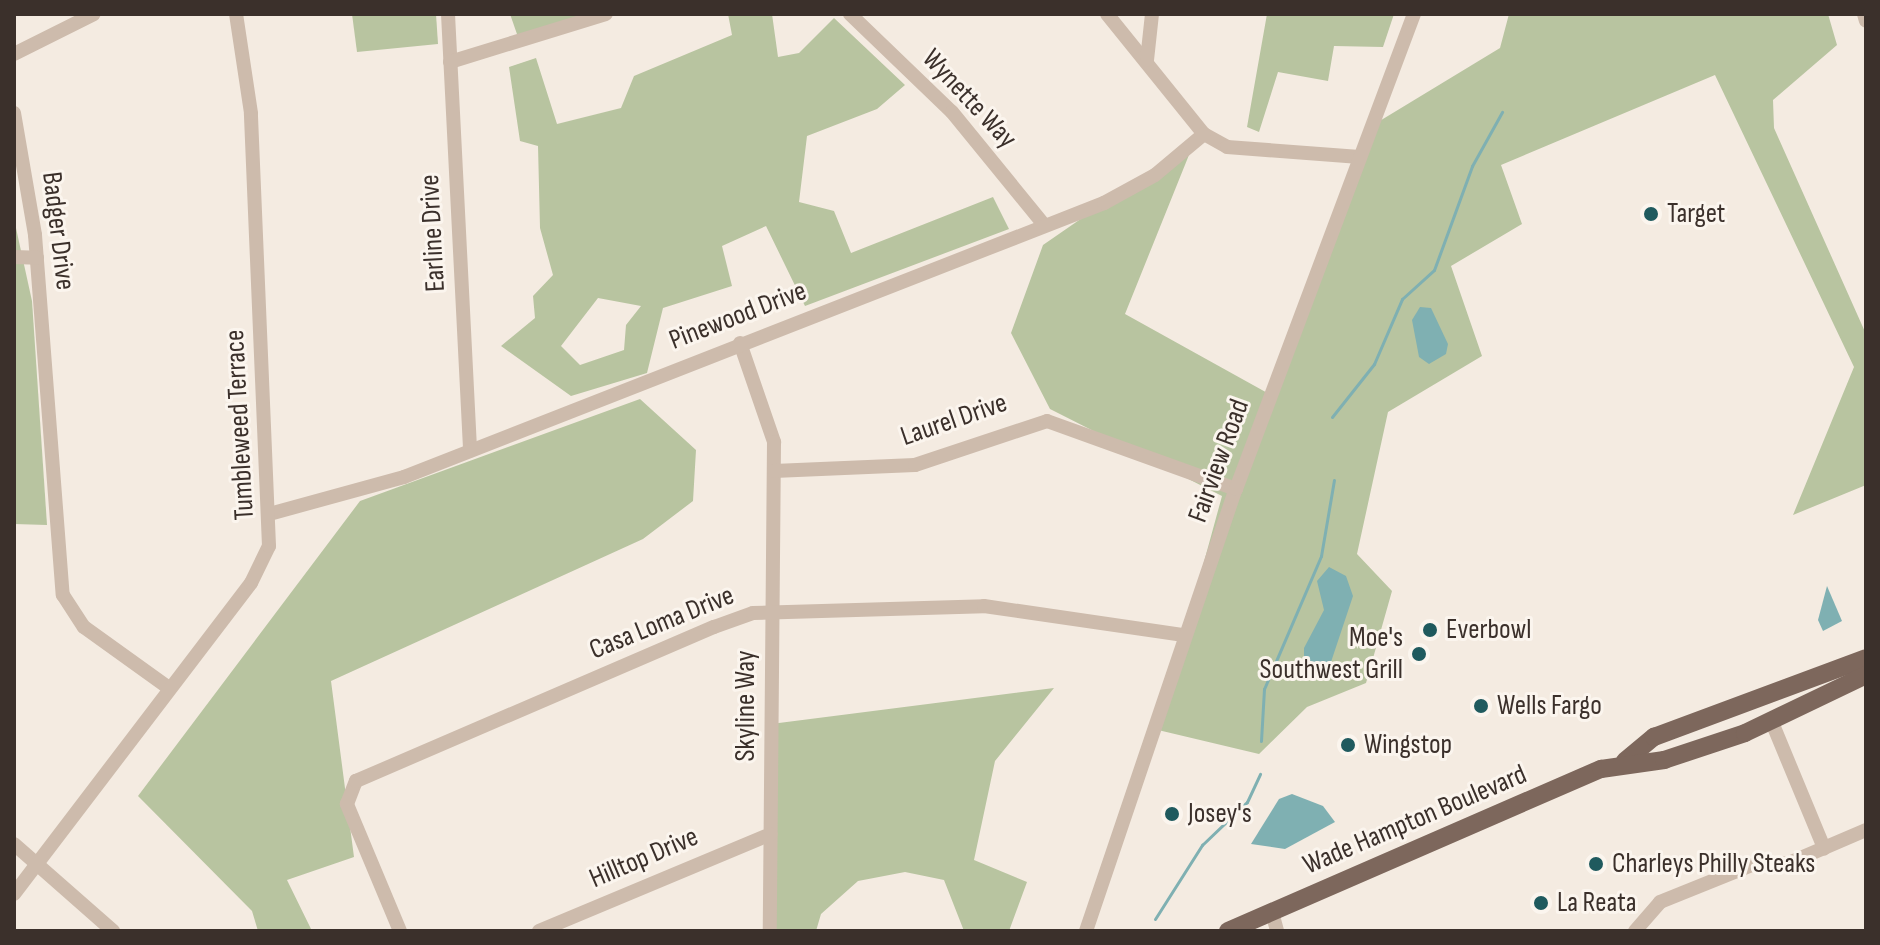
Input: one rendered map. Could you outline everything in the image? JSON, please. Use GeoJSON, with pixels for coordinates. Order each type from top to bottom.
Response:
{"type":"FeatureCollection","features":[{"type":"Feature","properties":{"kind":"main road","name":"Wade Hampton Boulevard"},"geometry":{"type":"LineString","coordinates":[[1228,931],[1625,761],[1654,737],[1866,658]]}},
{"type":"Feature","properties":{"kind":"main road","name":"Wade Hampton Boulevard"},"geometry":{"type":"LineString","coordinates":[[1625,761],[1664,760],[1771,720],[1866,675]]}},
{"type":"Feature","properties":{"kind":"street"},"geometry":{"type":"LineString","coordinates":[[14,54],[94,14]]}},
{"type":"Feature","properties":{"kind":"street","name":"Tumbleweed Terrace"},"geometry":{"type":"LineString","coordinates":[[14,894],[257,574],[273,513],[251,113],[236,14]]}},
{"type":"Feature","properties":{"kind":"street","name":"Earline Drive"},"geometry":{"type":"LineString","coordinates":[[448,14],[470,450]]}},
{"type":"Feature","properties":{"kind":"street"},"geometry":{"type":"LineString","coordinates":[[450,62],[606,14]]}},
{"type":"Feature","properties":{"kind":"street","name":"Wynette Way"},"geometry":{"type":"LineString","coordinates":[[850,14],[952,112],[1044,225]]}},
{"type":"Feature","properties":{"kind":"street"},"geometry":{"type":"LineString","coordinates":[[1107,14],[1204,134],[1246,153],[1360,157]]}},
{"type":"Feature","properties":{"kind":"street"},"geometry":{"type":"LineString","coordinates":[[1147,60],[1152,14]]}},
{"type":"Feature","properties":{"kind":"street","name":"Fairview Road"},"geometry":{"type":"LineString","coordinates":[[1086,931],[1236,489],[1414,14]]}},
{"type":"Feature","properties":{"kind":"street"},"geometry":{"type":"LineString","coordinates":[[1864,14],[1866,21]]}},
{"type":"Feature","properties":{"kind":"street","name":"Badger Drive"},"geometry":{"type":"LineString","coordinates":[[14,113],[37,258],[63,595],[84,627],[169,688]]}},
{"type":"Feature","properties":{"kind":"street","name":"Pinewood Drive"},"geometry":{"type":"LineString","coordinates":[[273,513],[347,497],[1132,190],[1204,134]]}},
{"type":"Feature","properties":{"kind":"street"},"geometry":{"type":"LineString","coordinates":[[14,257],[37,258]]}},
{"type":"Feature","properties":{"kind":"street","name":"Skyline Way"},"geometry":{"type":"LineString","coordinates":[[740,343],[769,414],[774,471],[770,931]]}},
{"type":"Feature","properties":{"kind":"street","name":"Laurel Drive"},"geometry":{"type":"LineString","coordinates":[[774,471],[915,465],[1047,421],[1236,489]]}},
{"type":"Feature","properties":{"kind":"street","name":"Casa Loma Drive"},"geometry":{"type":"LineString","coordinates":[[400,931],[349,812],[349,791],[360,778],[714,627],[773,614],[1021,607],[1184,635]]}},
{"type":"Feature","properties":{"kind":"street"},"geometry":{"type":"LineString","coordinates":[[1771,720],[1824,848]]}},
{"type":"Feature","properties":{"kind":"street"},"geometry":{"type":"LineString","coordinates":[[1635,931],[1660,902],[1752,865],[1789,863],[1866,830]]}},
{"type":"Feature","properties":{"kind":"street","name":"Hilltop Drive"},"geometry":{"type":"LineString","coordinates":[[539,931],[771,834]]}},
{"type":"Feature","properties":{"kind":"street"},"geometry":{"type":"LineString","coordinates":[[14,844],[113,931]]}},
{"type":"Feature","properties":{"kind":"street"},"geometry":{"type":"LineString","coordinates":[[1272,912],[1277,931]]}},
{"type":"Feature","properties":{"kind":"green space"},"geometry":{"type":"Polygon","coordinates":[[[352,14],[436,14],[438,44],[357,52],[352,14]]]}},
{"type":"Feature","properties":{"kind":"green space"},"geometry":{"type":"Polygon","coordinates":[[[510,14],[590,14],[518,37],[510,14]]]}},
{"type":"Feature","properties":{"kind":"green space"},"geometry":{"type":"Polygon","coordinates":[[[728,14],[772,14],[778,57],[799,53],[834,18],[905,85],[877,109],[807,136],[799,202],[834,211],[851,253],[993,197],[1009,229],[805,306],[766,226],[722,246],[732,286],[663,308],[647,373],[571,396],[501,346],[535,318],[533,296],[553,275],[540,228],[538,146],[520,141],[509,67],[536,58],[557,124],[621,108],[634,76],[732,35],[728,14]],[[598,298],[561,346],[580,365],[624,350],[626,325],[641,306],[598,298]]]}},
{"type":"Feature","properties":{"kind":"green space"},"geometry":{"type":"Polygon","coordinates":[[[1267,14],[1394,14],[1383,47],[1334,46],[1328,81],[1278,72],[1259,132],[1247,127],[1267,14]]]}},
{"type":"Feature","properties":{"kind":"green space"},"geometry":{"type":"Polygon","coordinates":[[[1509,14],[1828,14],[1837,45],[1773,100],[1774,128],[1866,334],[1866,485],[1793,515],[1854,367],[1715,75],[1501,165],[1522,224],[1451,266],[1482,356],[1388,412],[1357,554],[1392,591],[1366,683],[1307,707],[1259,754],[1158,730],[1222,496],[1050,409],[1011,333],[1043,245],[1195,140],[1125,314],[1271,395],[1378,122],[1500,48],[1509,14]]]}},
{"type":"Feature","properties":{"kind":"green space"},"geometry":{"type":"Polygon","coordinates":[[[14,219],[32,301],[47,525],[14,524],[14,219]]]}},
{"type":"Feature","properties":{"kind":"green space"},"geometry":{"type":"Polygon","coordinates":[[[640,399],[696,450],[693,501],[643,539],[331,681],[354,857],[287,880],[312,931],[258,931],[252,911],[138,796],[360,501],[640,399]]]}},
{"type":"Feature","properties":{"kind":"green space"},"geometry":{"type":"Polygon","coordinates":[[[1054,688],[995,761],[974,860],[1027,882],[1009,931],[964,931],[944,880],[905,872],[858,881],[821,914],[816,931],[764,931],[771,724],[1054,688]]]}},
{"type":"Feature","properties":{"kind":"water"},"geometry":{"type":"Polygon","coordinates":[[[1420,307],[1431,308],[1448,344],[1446,354],[1429,364],[1419,357],[1412,320],[1420,307]]]}},
{"type":"Feature","properties":{"kind":"water"},"geometry":{"type":"Polygon","coordinates":[[[1329,567],[1346,576],[1353,596],[1331,662],[1317,673],[1304,664],[1304,648],[1324,610],[1317,581],[1329,567]]]}},
{"type":"Feature","properties":{"kind":"water"},"geometry":{"type":"Polygon","coordinates":[[[1827,586],[1842,621],[1823,631],[1818,620],[1827,586]]]}},
{"type":"Feature","properties":{"kind":"water"},"geometry":{"type":"Polygon","coordinates":[[[1292,794],[1323,806],[1335,822],[1285,849],[1251,844],[1279,799],[1292,794]]]}},
{"type":"Feature","properties":{"kind":"waterway"},"geometry":{"type":"LineString","coordinates":[[1332,417],[1374,364],[1402,299],[1434,270],[1472,166],[1502,112]]}},
{"type":"Feature","properties":{"kind":"waterway"},"geometry":{"type":"LineString","coordinates":[[1261,741],[1264,689],[1321,556],[1334,480]]}},
{"type":"Feature","properties":{"kind":"waterway"},"geometry":{"type":"LineString","coordinates":[[1155,919],[1202,845],[1247,802],[1260,774]]}},
{"type":"Feature","properties":{"kind":"place","name":"Target"},"geometry":{"type":"Point","coordinates":[1651,214]}},
{"type":"Feature","properties":{"kind":"place","name":"Everbowl"},"geometry":{"type":"Point","coordinates":[1430,630]}},
{"type":"Feature","properties":{"kind":"place","name":"Moe's Southwest Grill"},"geometry":{"type":"Point","coordinates":[1419,654]}},
{"type":"Feature","properties":{"kind":"place","name":"Wells Fargo"},"geometry":{"type":"Point","coordinates":[1481,706]}},
{"type":"Feature","properties":{"kind":"place","name":"Wingstop"},"geometry":{"type":"Point","coordinates":[1348,745]}},
{"type":"Feature","properties":{"kind":"place","name":"Josey's"},"geometry":{"type":"Point","coordinates":[1172,814]}},
{"type":"Feature","properties":{"kind":"place","name":"Charleys Philly Steaks"},"geometry":{"type":"Point","coordinates":[1596,864]}},
{"type":"Feature","properties":{"kind":"place","name":"La Reata"},"geometry":{"type":"Point","coordinates":[1541,903]}}]}
